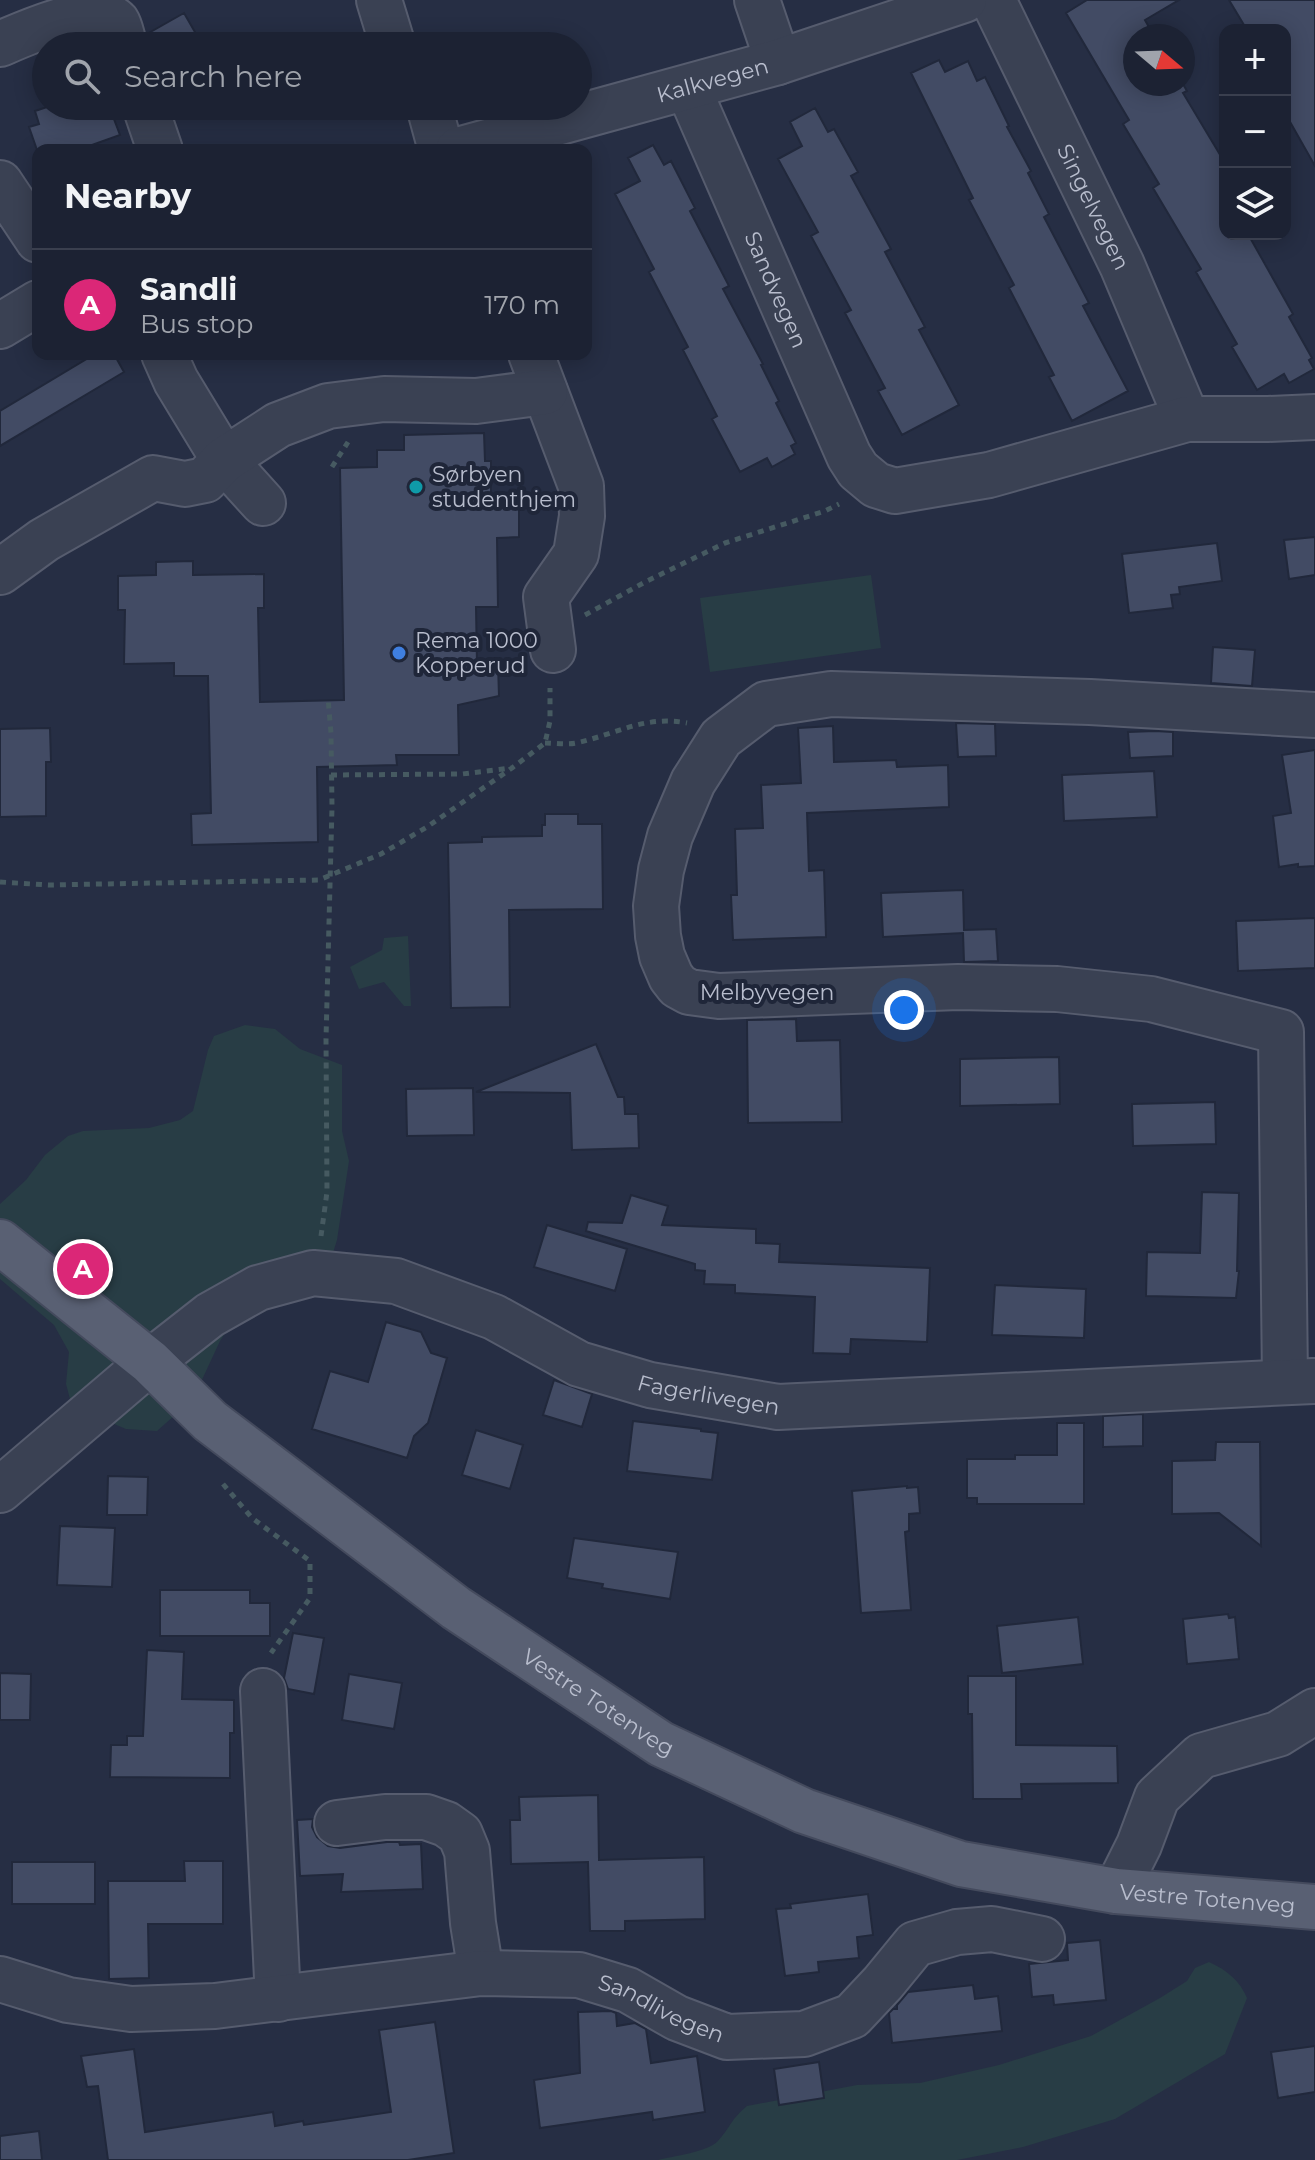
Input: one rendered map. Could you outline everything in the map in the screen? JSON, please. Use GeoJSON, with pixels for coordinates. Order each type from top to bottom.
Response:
{"type":"FeatureCollection","features":[{"type":"Feature","properties":{"kind":"main road","name":"Vestre Totenveg"},"geometry":{"type":"LineString","coordinates":[[0,1242],[150,1362],[210,1421],[456,1608],[661,1744],[804,1811],[961,1864],[1116,1891],[1315,1907]]}},
{"type":"Feature","properties":{"kind":"street"},"geometry":{"type":"LineString","coordinates":[[379,0],[389,32]]}},
{"type":"Feature","properties":{"kind":"street"},"geometry":{"type":"LineString","coordinates":[[402,0],[410,32]]}},
{"type":"Feature","properties":{"kind":"street"},"geometry":{"type":"LineString","coordinates":[[757,0],[778,62]]}},
{"type":"Feature","properties":{"kind":"street","name":"Kalkvegen"},"geometry":{"type":"LineString","coordinates":[[592,112],[778,62],[964,0]]}},
{"type":"Feature","properties":{"kind":"street","name":"Singelvegen"},"geometry":{"type":"LineString","coordinates":[[993,0],[1122,265],[1187,419]]}},
{"type":"Feature","properties":{"kind":"street"},"geometry":{"type":"LineString","coordinates":[[0,44],[66,15],[89,11],[106,13],[116,20],[120,32]]}},
{"type":"Feature","properties":{"kind":"street","name":"Sandvegen"},"geometry":{"type":"LineString","coordinates":[[688,88],[849,456],[858,470],[876,485]]}},
{"type":"Feature","properties":{"kind":"street"},"geometry":{"type":"LineString","coordinates":[[150,120],[158,144]]}},
{"type":"Feature","properties":{"kind":"street"},"geometry":{"type":"LineString","coordinates":[[411,120],[417,144]]}},
{"type":"Feature","properties":{"kind":"street"},"geometry":{"type":"LineString","coordinates":[[433,120],[439,144]]}},
{"type":"Feature","properties":{"kind":"street","name":"Kalkvegen"},"geometry":{"type":"LineString","coordinates":[[479,144],[563,120]]}},
{"type":"Feature","properties":{"kind":"street"},"geometry":{"type":"LineString","coordinates":[[0,183],[32,231]]}},
{"type":"Feature","properties":{"kind":"street"},"geometry":{"type":"LineString","coordinates":[[0,326],[32,307]]}},
{"type":"Feature","properties":{"kind":"street"},"geometry":{"type":"LineString","coordinates":[[167,360],[224,460],[263,503]]}},
{"type":"Feature","properties":{"kind":"street"},"geometry":{"type":"LineString","coordinates":[[0,572],[44,540],[153,478],[185,484],[205,480],[224,460],[278,425],[328,406],[384,399],[476,401],[538,373],[581,486],[582,516],[576,554],[546,597],[553,650]]}},
{"type":"Feature","properties":{"kind":"street"},"geometry":{"type":"LineString","coordinates":[[876,485],[895,491],[989,475],[1187,419],[1315,417]]}},
{"type":"Feature","properties":{"kind":"street","name":"Melbyvegen"},"geometry":{"type":"LineString","coordinates":[[1300,1381],[1298,1031],[1151,999],[1057,989],[958,987],[719,996],[689,992],[678,986],[671,977],[662,956],[656,906],[670,836],[693,782],[721,738],[766,704],[831,694],[1090,702],[1315,715]]}},
{"type":"Feature","properties":{"kind":"street","name":"Fagerlivegen"},"geometry":{"type":"LineString","coordinates":[[150,1362],[210,1315],[258,1288],[313,1273],[396,1281],[494,1317],[579,1364],[650,1385],[778,1407],[1300,1381]]}},
{"type":"Feature","properties":{"kind":"street"},"geometry":{"type":"LineString","coordinates":[[0,1490],[150,1362]]}},
{"type":"Feature","properties":{"kind":"street"},"geometry":{"type":"LineString","coordinates":[[263,1691],[278,1999]]}},
{"type":"Feature","properties":{"kind":"street"},"geometry":{"type":"LineString","coordinates":[[1116,1891],[1139,1845],[1157,1797],[1201,1756],[1278,1734],[1315,1711]]}},
{"type":"Feature","properties":{"kind":"street"},"geometry":{"type":"LineString","coordinates":[[337,1823],[385,1817],[426,1817],[446,1824],[460,1834],[467,1851],[481,1973]]}},
{"type":"Feature","properties":{"kind":"street","name":"Sandlivegen"},"geometry":{"type":"LineString","coordinates":[[0,1979],[68,2000],[131,2009],[215,2006],[481,1973],[579,1975],[628,1990],[677,2018],[727,2037],[804,2034],[852,2016],[915,1944],[957,1932],[992,1929],[1042,1939]]}},
{"type":"Feature","properties":{"kind":"path"},"geometry":{"type":"LineString","coordinates":[[545,743],[550,721],[553,650],[578,619],[725,543],[825,511],[876,485]]}},
{"type":"Feature","properties":{"kind":"path"},"geometry":{"type":"LineString","coordinates":[[313,1273],[327,1192],[326,1039],[331,775],[328,698]]}},
{"type":"Feature","properties":{"kind":"path"},"geometry":{"type":"LineString","coordinates":[[0,882],[48,885],[319,880],[381,854],[427,827],[545,743],[573,743],[638,724],[669,720],[688,724],[721,738]]}},
{"type":"Feature","properties":{"kind":"path"},"geometry":{"type":"LineString","coordinates":[[331,775],[462,774],[512,768]]}},
{"type":"Feature","properties":{"kind":"path"},"geometry":{"type":"LineString","coordinates":[[219,1478],[252,1518],[310,1561],[310,1598],[275,1647],[263,1670],[263,1691]]}},
{"type":"Feature","properties":{"kind":"shaded area"},"geometry":{"type":"Polygon","coordinates":[[[871,575],[881,648],[710,672],[700,598],[871,575]]]}},
{"type":"Feature","properties":{"kind":"shaded area"},"geometry":{"type":"Polygon","coordinates":[[[408,936],[411,1006],[404,1006],[384,982],[359,989],[350,967],[382,950],[384,938],[408,936]]]}},
{"type":"Feature","properties":{"kind":"shaded area"},"geometry":{"type":"Polygon","coordinates":[[[245,1025],[275,1029],[300,1049],[342,1065],[342,1131],[349,1161],[337,1240],[323,1285],[238,1314],[220,1341],[193,1399],[157,1431],[126,1429],[81,1410],[70,1399],[66,1384],[69,1352],[54,1325],[0,1279],[0,1204],[26,1180],[45,1155],[68,1136],[83,1131],[149,1128],[180,1120],[193,1111],[214,1036],[245,1025]]]}},
{"type":"Feature","properties":{"kind":"shaded area"},"geometry":{"type":"Polygon","coordinates":[[[1209,1962],[1232,1977],[1247,1998],[1225,2054],[1115,2119],[1023,2147],[957,2160],[658,2160],[713,2145],[747,2106],[857,2085],[920,2083],[999,2065],[1091,2036],[1160,1998],[1187,1981],[1195,1968],[1209,1962]]]}},
{"type":"Feature","properties":{"kind":"building"},"geometry":{"type":"Polygon","coordinates":[[[1087,0],[1179,0],[1145,20],[1147,24],[1123,24],[1123,96],[1185,96],[1219,153],[1219,240],[1251,240],[1293,314],[1289,317],[1312,358],[1309,360],[1314,369],[1289,383],[1284,374],[1257,390],[1232,347],[1237,344],[1196,272],[1201,269],[1153,188],[1159,184],[1123,124],[1129,120],[1066,13],[1087,0]]]}},
{"type":"Feature","properties":{"kind":"building"},"geometry":{"type":"Polygon","coordinates":[[[1229,0],[1315,0],[1315,166],[1291,124],[1291,24],[1243,24],[1229,0]]]}},
{"type":"Feature","properties":{"kind":"building"},"geometry":{"type":"Polygon","coordinates":[[[184,13],[195,32],[151,32],[184,13]]]}},
{"type":"Feature","properties":{"kind":"building"},"geometry":{"type":"Polygon","coordinates":[[[939,60],[945,72],[968,61],[977,81],[985,77],[1031,171],[1028,173],[1049,214],[1044,217],[1089,303],[1083,306],[1128,391],[1072,421],[1049,377],[1054,375],[1009,288],[1014,285],[969,200],[973,198],[911,73],[939,60]]]}},
{"type":"Feature","properties":{"kind":"building"},"geometry":{"type":"Polygon","coordinates":[[[815,108],[828,132],[834,129],[858,172],[851,176],[891,249],[885,252],[925,327],[919,330],[959,405],[902,435],[878,391],[885,388],[845,313],[851,310],[811,236],[818,232],[778,159],[802,146],[790,122],[815,108]]]}},
{"type":"Feature","properties":{"kind":"building"},"geometry":{"type":"Polygon","coordinates":[[[38,120],[114,120],[120,135],[95,144],[35,144],[29,127],[39,124],[38,120]]]}},
{"type":"Feature","properties":{"kind":"building"},"geometry":{"type":"Polygon","coordinates":[[[653,145],[664,165],[671,161],[695,208],[690,211],[729,286],[723,289],[763,364],[779,401],[776,403],[796,443],[791,446],[795,454],[772,467],[767,458],[740,472],[712,419],[717,416],[683,350],[688,347],[649,272],[654,269],[615,194],[640,181],[628,158],[653,145]]]}},
{"type":"Feature","properties":{"kind":"building"},"geometry":{"type":"Polygon","coordinates":[[[85,360],[117,360],[124,372],[0,446],[0,411],[85,360]]]}},
{"type":"Feature","properties":{"kind":"building"},"geometry":{"type":"Polygon","coordinates":[[[484,433],[485,461],[491,461],[491,506],[519,506],[519,537],[497,538],[498,607],[476,607],[477,664],[498,664],[499,696],[458,705],[459,755],[396,755],[397,765],[317,767],[318,842],[192,845],[191,814],[211,813],[208,676],[174,676],[174,663],[124,664],[125,610],[118,610],[118,576],[156,575],[156,562],[193,561],[193,575],[264,574],[264,608],[258,608],[260,702],[344,700],[340,468],[377,467],[377,450],[404,450],[404,435],[484,433]]]}},
{"type":"Feature","properties":{"kind":"building"},"geometry":{"type":"Polygon","coordinates":[[[1315,537],[1315,575],[1289,579],[1284,540],[1315,537]]]}},
{"type":"Feature","properties":{"kind":"building"},"geometry":{"type":"Polygon","coordinates":[[[1217,543],[1222,581],[1179,587],[1180,594],[1171,595],[1173,608],[1129,613],[1122,554],[1217,543]]]}},
{"type":"Feature","properties":{"kind":"building"},"geometry":{"type":"Polygon","coordinates":[[[1213,647],[1255,650],[1252,686],[1211,683],[1213,647]]]}},
{"type":"Feature","properties":{"kind":"building"},"geometry":{"type":"Polygon","coordinates":[[[956,723],[995,724],[996,756],[958,757],[956,723]]]}},
{"type":"Feature","properties":{"kind":"building"},"geometry":{"type":"Polygon","coordinates":[[[833,726],[834,762],[896,760],[897,767],[948,765],[949,807],[807,813],[809,871],[824,870],[826,937],[733,940],[731,895],[737,895],[735,829],[763,828],[761,785],[801,783],[798,728],[833,726]]]}},
{"type":"Feature","properties":{"kind":"building"},"geometry":{"type":"Polygon","coordinates":[[[50,728],[51,762],[46,762],[46,816],[0,817],[0,729],[50,728]]]}},
{"type":"Feature","properties":{"kind":"building"},"geometry":{"type":"Polygon","coordinates":[[[1128,732],[1173,732],[1173,756],[1130,758],[1128,732]]]}},
{"type":"Feature","properties":{"kind":"building"},"geometry":{"type":"Polygon","coordinates":[[[1315,750],[1315,866],[1298,867],[1298,864],[1279,867],[1273,816],[1291,813],[1282,755],[1315,750]]]}},
{"type":"Feature","properties":{"kind":"building"},"geometry":{"type":"Polygon","coordinates":[[[1154,771],[1157,817],[1064,821],[1062,775],[1154,771]]]}},
{"type":"Feature","properties":{"kind":"building"},"geometry":{"type":"Polygon","coordinates":[[[545,814],[578,814],[578,824],[602,824],[603,909],[509,910],[510,1007],[451,1008],[448,843],[482,842],[482,837],[542,836],[545,814]]]}},
{"type":"Feature","properties":{"kind":"building"},"geometry":{"type":"Polygon","coordinates":[[[963,890],[964,930],[996,929],[998,961],[964,962],[963,933],[883,937],[881,893],[963,890]]]}},
{"type":"Feature","properties":{"kind":"building"},"geometry":{"type":"Polygon","coordinates":[[[1315,918],[1315,968],[1238,971],[1236,921],[1315,918]]]}},
{"type":"Feature","properties":{"kind":"building"},"geometry":{"type":"Polygon","coordinates":[[[796,1019],[797,1041],[840,1040],[842,1122],[748,1123],[747,1020],[796,1019]]]}},
{"type":"Feature","properties":{"kind":"building"},"geometry":{"type":"Polygon","coordinates":[[[596,1044],[618,1097],[624,1097],[625,1114],[638,1114],[639,1148],[572,1150],[570,1093],[476,1092],[596,1044]]]}},
{"type":"Feature","properties":{"kind":"building"},"geometry":{"type":"Polygon","coordinates":[[[1059,1057],[1060,1104],[960,1106],[960,1059],[1059,1057]]]}},
{"type":"Feature","properties":{"kind":"building"},"geometry":{"type":"Polygon","coordinates":[[[473,1088],[474,1135],[407,1136],[406,1089],[473,1088]]]}},
{"type":"Feature","properties":{"kind":"building"},"geometry":{"type":"Polygon","coordinates":[[[1215,1102],[1216,1144],[1133,1146],[1132,1104],[1215,1102]]]}},
{"type":"Feature","properties":{"kind":"building"},"geometry":{"type":"Polygon","coordinates":[[[1202,1192],[1239,1193],[1236,1298],[1146,1296],[1147,1252],[1200,1253],[1202,1192]]]}},
{"type":"Feature","properties":{"kind":"building"},"geometry":{"type":"Polygon","coordinates":[[[631,1195],[668,1206],[662,1225],[756,1229],[756,1243],[780,1244],[779,1262],[930,1268],[927,1342],[851,1339],[850,1354],[813,1353],[815,1297],[735,1293],[735,1285],[704,1284],[705,1271],[695,1270],[695,1264],[586,1231],[588,1222],[622,1223],[631,1195]]]}},
{"type":"Feature","properties":{"kind":"building"},"geometry":{"type":"Polygon","coordinates":[[[547,1225],[627,1249],[615,1291],[534,1267],[547,1225]]]}},
{"type":"Feature","properties":{"kind":"building"},"geometry":{"type":"Polygon","coordinates":[[[995,1285],[1086,1289],[1084,1338],[992,1335],[995,1285]]]}},
{"type":"Feature","properties":{"kind":"building"},"geometry":{"type":"Polygon","coordinates":[[[386,1322],[421,1332],[431,1353],[447,1358],[428,1423],[414,1436],[407,1458],[312,1429],[330,1371],[368,1382],[386,1322]]]}},
{"type":"Feature","properties":{"kind":"building"},"geometry":{"type":"Polygon","coordinates":[[[554,1380],[592,1394],[582,1427],[543,1415],[554,1380]]]}},
{"type":"Feature","properties":{"kind":"building"},"geometry":{"type":"Polygon","coordinates":[[[1143,1414],[1143,1446],[1103,1447],[1103,1416],[1143,1414]]]}},
{"type":"Feature","properties":{"kind":"building"},"geometry":{"type":"Polygon","coordinates":[[[633,1421],[718,1433],[712,1480],[627,1471],[633,1421]]]}},
{"type":"Feature","properties":{"kind":"building"},"geometry":{"type":"Polygon","coordinates":[[[1057,1423],[1084,1423],[1084,1504],[977,1504],[977,1498],[967,1498],[967,1459],[1057,1455],[1057,1423]]]}},
{"type":"Feature","properties":{"kind":"building"},"geometry":{"type":"Polygon","coordinates":[[[476,1430],[523,1445],[510,1489],[462,1475],[476,1430]]]}},
{"type":"Feature","properties":{"kind":"building"},"geometry":{"type":"Polygon","coordinates":[[[1216,1442],[1260,1442],[1261,1546],[1219,1513],[1172,1514],[1172,1461],[1215,1460],[1216,1442]]]}},
{"type":"Feature","properties":{"kind":"building"},"geometry":{"type":"Polygon","coordinates":[[[108,1476],[148,1477],[147,1515],[107,1515],[108,1476]]]}},
{"type":"Feature","properties":{"kind":"building"},"geometry":{"type":"Polygon","coordinates":[[[918,1487],[920,1513],[909,1514],[909,1531],[905,1532],[911,1610],[861,1613],[852,1491],[918,1487]]]}},
{"type":"Feature","properties":{"kind":"building"},"geometry":{"type":"Polygon","coordinates":[[[60,1526],[115,1528],[112,1587],[57,1585],[60,1526]]]}},
{"type":"Feature","properties":{"kind":"building"},"geometry":{"type":"Polygon","coordinates":[[[574,1538],[678,1552],[670,1599],[602,1588],[603,1584],[567,1578],[574,1538]]]}},
{"type":"Feature","properties":{"kind":"building"},"geometry":{"type":"Polygon","coordinates":[[[160,1590],[250,1590],[250,1603],[270,1603],[270,1636],[160,1636],[160,1590]]]}},
{"type":"Feature","properties":{"kind":"building"},"geometry":{"type":"Polygon","coordinates":[[[1228,1614],[1229,1618],[1235,1617],[1239,1659],[1187,1664],[1183,1619],[1228,1614]]]}},
{"type":"Feature","properties":{"kind":"building"},"geometry":{"type":"Polygon","coordinates":[[[1078,1617],[1083,1664],[1002,1673],[997,1626],[1078,1617]]]}},
{"type":"Feature","properties":{"kind":"building"},"geometry":{"type":"Polygon","coordinates":[[[293,1633],[324,1638],[314,1694],[288,1689],[284,1678],[293,1633]]]}},
{"type":"Feature","properties":{"kind":"building"},"geometry":{"type":"Polygon","coordinates":[[[147,1650],[184,1652],[182,1699],[234,1700],[230,1778],[110,1777],[111,1745],[127,1745],[127,1736],[143,1736],[147,1650]]]}},
{"type":"Feature","properties":{"kind":"building"},"geometry":{"type":"Polygon","coordinates":[[[0,1673],[31,1674],[30,1720],[0,1720],[0,1673]]]}},
{"type":"Feature","properties":{"kind":"building"},"geometry":{"type":"Polygon","coordinates":[[[349,1674],[402,1683],[394,1729],[342,1720],[349,1674]]]}},
{"type":"Feature","properties":{"kind":"building"},"geometry":{"type":"Polygon","coordinates":[[[968,1676],[1016,1676],[1016,1745],[1117,1746],[1118,1783],[1021,1784],[1022,1799],[973,1799],[972,1714],[968,1714],[968,1676]]]}},
{"type":"Feature","properties":{"kind":"building"},"geometry":{"type":"Polygon","coordinates":[[[598,1795],[599,1860],[704,1857],[705,1919],[625,1921],[625,1931],[590,1931],[588,1862],[511,1864],[510,1820],[520,1820],[519,1797],[598,1795]]]}},
{"type":"Feature","properties":{"kind":"building"},"geometry":{"type":"Polygon","coordinates":[[[313,1819],[312,1827],[317,1837],[328,1846],[340,1848],[387,1842],[421,1844],[423,1889],[341,1892],[343,1874],[300,1876],[297,1820],[313,1819]]]}},
{"type":"Feature","properties":{"kind":"building"},"geometry":{"type":"Polygon","coordinates":[[[184,1861],[223,1861],[223,1924],[148,1924],[149,1978],[109,1979],[108,1881],[185,1881],[184,1861]]]}},
{"type":"Feature","properties":{"kind":"building"},"geometry":{"type":"Polygon","coordinates":[[[12,1862],[95,1862],[95,1904],[12,1904],[12,1862]]]}},
{"type":"Feature","properties":{"kind":"building"},"geometry":{"type":"Polygon","coordinates":[[[868,1894],[873,1935],[857,1937],[859,1958],[818,1962],[819,1972],[785,1976],[776,1909],[791,1908],[790,1904],[868,1894]]]}},
{"type":"Feature","properties":{"kind":"building"},"geometry":{"type":"Polygon","coordinates":[[[1100,1940],[1106,2000],[1054,2005],[1053,1995],[1032,1997],[1029,1964],[1068,1960],[1067,1943],[1100,1940]]]}},
{"type":"Feature","properties":{"kind":"building"},"geometry":{"type":"Polygon","coordinates":[[[973,1985],[975,1999],[998,1996],[1002,2031],[892,2043],[889,2013],[897,2009],[908,1992],[973,1985]]]}},
{"type":"Feature","properties":{"kind":"building"},"geometry":{"type":"Polygon","coordinates":[[[578,2012],[616,2013],[617,2026],[635,2023],[646,2029],[651,2063],[697,2056],[705,2112],[653,2120],[652,2112],[540,2128],[534,2080],[580,2073],[578,2012]]]}},
{"type":"Feature","properties":{"kind":"building"},"geometry":{"type":"Polygon","coordinates":[[[435,2022],[454,2153],[408,2160],[108,2160],[98,2086],[87,2087],[81,2056],[134,2049],[145,2132],[273,2112],[275,2126],[303,2121],[304,2125],[391,2112],[379,2030],[435,2022]]]}},
{"type":"Feature","properties":{"kind":"building"},"geometry":{"type":"Polygon","coordinates":[[[1315,2046],[1315,2092],[1278,2098],[1271,2052],[1315,2046]]]}},
{"type":"Feature","properties":{"kind":"building"},"geometry":{"type":"Polygon","coordinates":[[[819,2062],[824,2098],[779,2105],[774,2069],[819,2062]]]}},
{"type":"Feature","properties":{"kind":"building"},"geometry":{"type":"Polygon","coordinates":[[[39,2131],[42,2160],[0,2160],[0,2136],[39,2131]]]}},
{"type":"Feature","properties":{"kind":"place","name":"Sørbyen studenthjem"},"geometry":{"type":"Point","coordinates":[416,487]}},
{"type":"Feature","properties":{"kind":"place","name":"Rema 1000 Kopperud"},"geometry":{"type":"Point","coordinates":[399,653]}},
{"type":"Feature","properties":{"kind":"place","name":"Sandli"},"geometry":{"type":"Point","coordinates":[83,1269]}}]}
